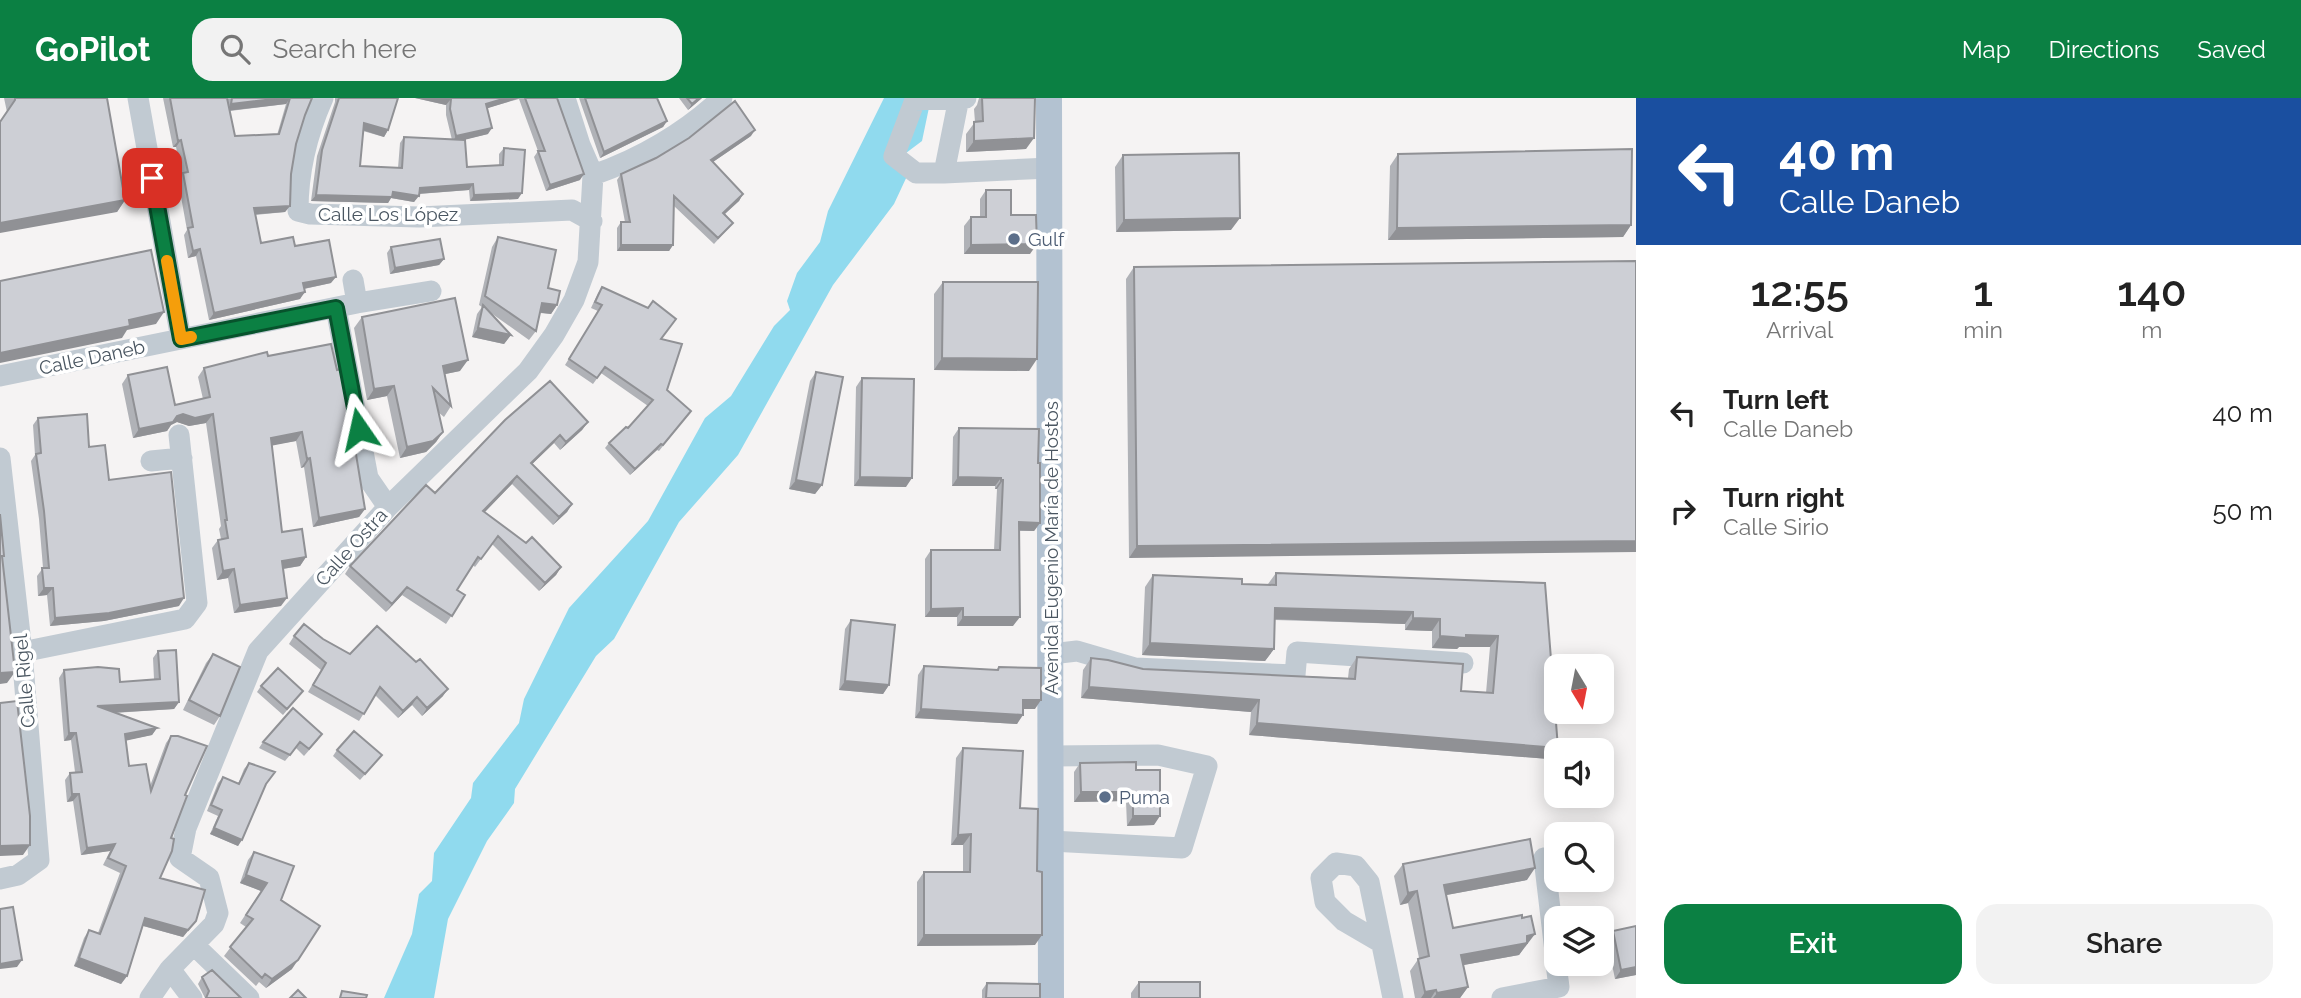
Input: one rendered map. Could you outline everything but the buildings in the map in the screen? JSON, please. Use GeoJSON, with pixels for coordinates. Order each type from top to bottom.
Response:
{"type":"FeatureCollection","features":[{"type":"Feature","properties":{"kind":"main road","name":"Avenida Eugenio María de Hostos"},"geometry":{"type":"LineString","coordinates":[[1049,98],[1051,998]]}},
{"type":"Feature","properties":{"kind":"street"},"geometry":{"type":"LineString","coordinates":[[138,98],[181,339]]}},
{"type":"Feature","properties":{"kind":"street","name":"Calle Los López"},"geometry":{"type":"LineString","coordinates":[[323,98],[306,147],[298,184],[298,211],[310,214],[419,217],[572,210],[592,221]]}},
{"type":"Feature","properties":{"kind":"street","name":"Calle Ostra"},"geometry":{"type":"LineString","coordinates":[[150,998],[170,969],[214,925],[218,913],[209,878],[180,858],[181,846],[258,650],[388,507],[528,371],[554,335],[574,300],[588,262],[593,175],[565,98]]}},
{"type":"Feature","properties":{"kind":"street"},"geometry":{"type":"LineString","coordinates":[[593,175],[655,148],[722,98]]}},
{"type":"Feature","properties":{"kind":"street"},"geometry":{"type":"LineString","coordinates":[[944,173],[959,98]]}},
{"type":"Feature","properties":{"kind":"street"},"geometry":{"type":"LineString","coordinates":[[966,98],[915,100],[894,156],[916,173],[1050,168]]}},
{"type":"Feature","properties":{"kind":"street"},"geometry":{"type":"LineString","coordinates":[[354,279],[347,306],[368,478],[388,507]]}},
{"type":"Feature","properties":{"kind":"street","name":"Calle Daneb"},"geometry":{"type":"LineString","coordinates":[[0,376],[431,291]]}},
{"type":"Feature","properties":{"kind":"street"},"geometry":{"type":"LineString","coordinates":[[22,652],[185,619],[197,603],[179,435]]}},
{"type":"Feature","properties":{"kind":"street","name":"Calle Rigel"},"geometry":{"type":"LineString","coordinates":[[0,458],[22,652],[39,859],[18,875],[0,878]]}},
{"type":"Feature","properties":{"kind":"street"},"geometry":{"type":"LineString","coordinates":[[151,461],[181,458]]}},
{"type":"Feature","properties":{"kind":"street"},"geometry":{"type":"LineString","coordinates":[[1051,654],[1077,651],[1135,668],[1296,674],[1297,652],[1463,663]]}},
{"type":"Feature","properties":{"kind":"street"},"geometry":{"type":"LineString","coordinates":[[1051,756],[1158,755],[1207,766],[1182,848],[1051,841]]}},
{"type":"Feature","properties":{"kind":"street"},"geometry":{"type":"LineString","coordinates":[[1380,942],[1393,998]]}},
{"type":"Feature","properties":{"kind":"street"},"geometry":{"type":"LineString","coordinates":[[194,945],[249,998]]}},
{"type":"Feature","properties":{"kind":"street"},"geometry":{"type":"LineString","coordinates":[[170,969],[192,998]]}},
{"type":"Feature","properties":{"kind":"street"},"geometry":{"type":"LineString","coordinates":[[1502,998],[1559,986],[1558,976]]}},
{"type":"Feature","properties":{"kind":"water"},"geometry":{"type":"Polygon","coordinates":[[[884,98],[931,98],[922,141],[906,153],[908,174],[894,204],[833,285],[738,455],[679,522],[614,639],[596,656],[515,789],[514,803],[487,841],[448,919],[434,998],[384,998],[412,934],[419,894],[432,881],[434,853],[471,798],[473,783],[519,723],[524,699],[569,608],[648,521],[705,418],[731,396],[774,326],[790,310],[787,301],[797,273],[820,242],[828,211],[884,98]]]}},
{"type":"Feature","properties":{"kind":"slow traffic"},"geometry":{"type":"LineString","coordinates":[[167,261],[181,339],[191,337]]}},
{"type":"Feature","properties":{"kind":"place","name":"Gulf"},"geometry":{"type":"Point","coordinates":[1014,239]}},
{"type":"Feature","properties":{"kind":"place","name":"Puma"},"geometry":{"type":"Point","coordinates":[1105,797]}},
{"type":"Feature","properties":{"kind":"route"},"geometry":{"type":"LineString","coordinates":[[152,178],[181,339],[336,308],[359,429]]}}]}
